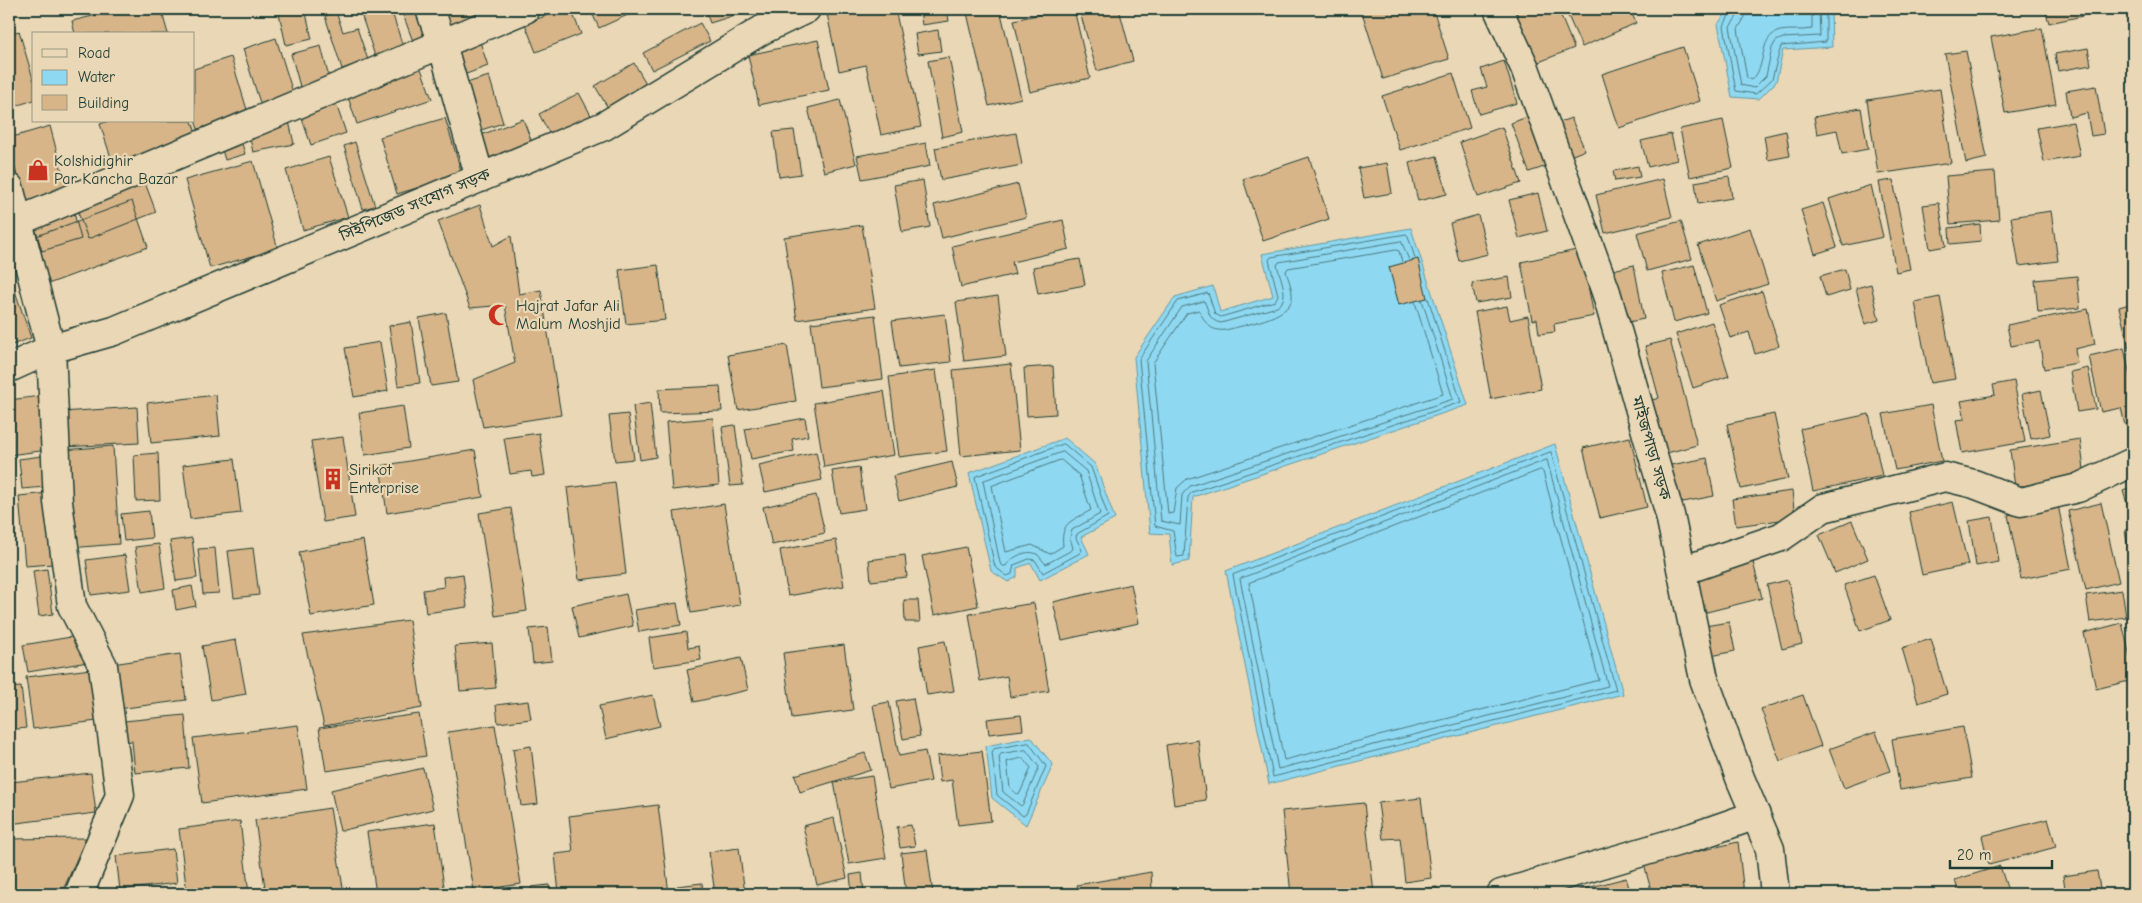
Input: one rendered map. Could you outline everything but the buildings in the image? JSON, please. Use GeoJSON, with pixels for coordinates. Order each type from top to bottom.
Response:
{"type":"FeatureCollection","features":[{"type":"Feature","properties":{"kind":"street"},"geometry":{"type":"LineString","coordinates":[[430,9],[442,44],[480,178]]}},
{"type":"Feature","properties":{"kind":"street"},"geometry":{"type":"LineString","coordinates":[[14,223],[525,9]]}},
{"type":"Feature","properties":{"kind":"street","name":"সিইপিজেড সংযোগ সড়ক"},"geometry":{"type":"LineString","coordinates":[[9,368],[51,349],[114,331],[604,126],[759,20],[806,9]]}},
{"type":"Feature","properties":{"kind":"street","name":"মাইজপাড়া সড়ক"},"geometry":{"type":"LineString","coordinates":[[1498,9],[1525,68],[1606,292],[1654,454],[1682,571],[1704,679],[1740,778],[1770,849],[1775,894]]}},
{"type":"Feature","properties":{"kind":"street"},"geometry":{"type":"LineString","coordinates":[[9,187],[14,223],[51,349],[58,502],[72,606],[104,666],[120,795],[79,894]]}},
{"type":"Feature","properties":{"kind":"street"},"geometry":{"type":"LineString","coordinates":[[1682,571],[1781,537],[1824,508],[1936,479],[1945,477],[1974,484],[2021,502],[2078,488],[2133,462]]}},
{"type":"Feature","properties":{"kind":"street"},"geometry":{"type":"LineString","coordinates":[[1514,892],[1693,837],[1756,815]]}},
{"type":"Feature","properties":{"kind":"water"},"geometry":{"type":"Polygon","coordinates":[[[1729,9],[1831,9],[1832,47],[1783,50],[1776,82],[1759,99],[1732,97],[1718,24],[1729,9]]]}},
{"type":"Feature","properties":{"kind":"water"},"geometry":{"type":"Polygon","coordinates":[[[1411,228],[1468,405],[1193,497],[1189,561],[1172,565],[1169,534],[1150,533],[1134,357],[1175,297],[1213,286],[1220,312],[1273,296],[1262,254],[1411,228]]]}},
{"type":"Feature","properties":{"kind":"water"},"geometry":{"type":"Polygon","coordinates":[[[1065,438],[1095,464],[1115,519],[1081,537],[1089,554],[1040,580],[1031,563],[1017,568],[1017,577],[1008,582],[991,571],[969,473],[1065,438]]]}},
{"type":"Feature","properties":{"kind":"water"},"geometry":{"type":"Polygon","coordinates":[[[1555,444],[1623,694],[1269,784],[1226,571],[1555,444]]]}},
{"type":"Feature","properties":{"kind":"water"},"geometry":{"type":"Polygon","coordinates":[[[1031,737],[1053,765],[1026,825],[992,798],[986,746],[1031,737]]]}},
{"type":"Feature","properties":{"kind":"place","name":"Kolshidighir Par Kancha Bazar"},"geometry":{"type":"Point","coordinates":[38,170]}},
{"type":"Feature","properties":{"kind":"place","name":"Hajrat Jafar Ali Malum Moshjid"},"geometry":{"type":"Point","coordinates":[499,315]}},
{"type":"Feature","properties":{"kind":"place","name":"Sirikot Enterprise"},"geometry":{"type":"Point","coordinates":[333,479]}}]}
